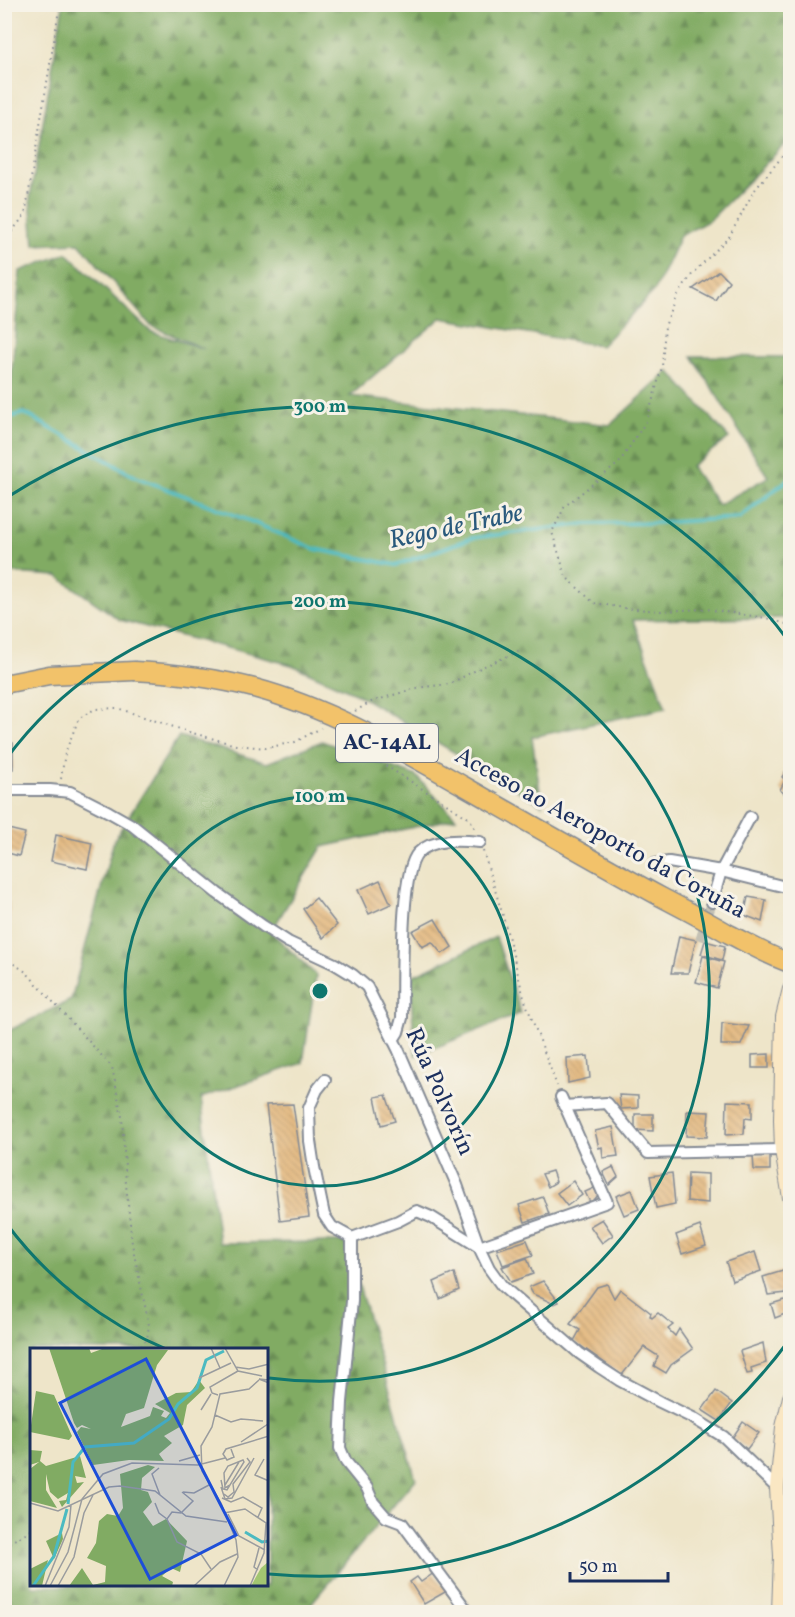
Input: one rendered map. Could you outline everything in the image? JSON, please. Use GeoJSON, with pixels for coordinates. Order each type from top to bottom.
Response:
{"type":"FeatureCollection","features":[{"type":"Feature","properties":{"kind":"highway","name":"Acceso ao Aeroporto da Coruña"},"geometry":{"type":"LineString","coordinates":[[4,684],[49,675],[134,670],[213,679],[256,689],[303,704],[399,749],[715,926],[790,963]]}},
{"type":"Feature","properties":{"kind":"street","name":"Rúa Polvorín"},"geometry":{"type":"LineString","coordinates":[[4,790],[70,792],[132,825],[262,926],[288,942],[335,964],[367,987],[457,1185],[478,1247],[502,1286],[579,1353],[619,1380],[693,1418],[724,1437],[777,1488]]}},
{"type":"Feature","properties":{"kind":"street"},"geometry":{"type":"LineString","coordinates":[[712,902],[721,871],[750,817]]}},
{"type":"Feature","properties":{"kind":"street"},"geometry":{"type":"LineString","coordinates":[[393,1040],[402,1018],[403,928],[409,873],[413,860],[419,851],[433,843],[462,840],[480,842]]}},
{"type":"Feature","properties":{"kind":"street"},"geometry":{"type":"LineString","coordinates":[[655,864],[669,862],[721,871],[790,888]]}},
{"type":"Feature","properties":{"kind":"street"},"geometry":{"type":"LineString","coordinates":[[790,988],[783,1017],[781,1120],[782,1150],[790,1198]]}},
{"type":"Feature","properties":{"kind":"street"},"geometry":{"type":"LineString","coordinates":[[325,1080],[317,1090],[309,1108],[314,1167],[324,1215],[332,1227],[352,1238],[398,1221],[417,1211],[431,1217],[478,1247],[606,1202],[562,1101],[607,1102],[648,1153],[782,1150]]}},
{"type":"Feature","properties":{"kind":"street"},"geometry":{"type":"LineString","coordinates":[[352,1238],[352,1301],[340,1448],[346,1462],[368,1488],[373,1502],[386,1517],[402,1524],[468,1612]]}},
{"type":"Feature","properties":{"kind":"street"},"geometry":{"type":"LineString","coordinates":[[779,1612],[781,1556],[777,1488],[783,1427],[790,1397]]}},
{"type":"Feature","properties":{"kind":"path"},"geometry":{"type":"LineString","coordinates":[[4,241],[25,215],[60,4]]}},
{"type":"Feature","properties":{"kind":"path"},"geometry":{"type":"LineString","coordinates":[[790,147],[754,191],[729,237],[693,273],[678,295],[665,327],[662,367],[647,420],[619,464],[565,506],[552,532],[566,577],[594,603],[660,611],[706,609],[766,618],[790,625]]}},
{"type":"Feature","properties":{"kind":"path"},"geometry":{"type":"LineString","coordinates":[[352,712],[371,702],[416,688],[449,684],[520,651]]}},
{"type":"Feature","properties":{"kind":"path"},"geometry":{"type":"LineString","coordinates":[[60,791],[65,753],[79,718],[95,709],[117,708],[237,745],[266,748],[295,742],[323,727]]}},
{"type":"Feature","properties":{"kind":"path"},"geometry":{"type":"LineString","coordinates":[[343,739],[470,819],[478,833],[524,998],[562,1101]]}},
{"type":"Feature","properties":{"kind":"path"},"geometry":{"type":"LineString","coordinates":[[4,957],[26,972],[112,1067],[122,1117],[132,1244],[149,1325],[147,1339],[140,1348]]}},
{"type":"Feature","properties":{"kind":"path"},"geometry":{"type":"LineString","coordinates":[[4,1546],[30,1530]]}},
{"type":"Feature","properties":{"kind":"green space"},"geometry":{"type":"Polygon","coordinates":[[[63,5],[790,5],[790,139],[710,220],[680,236],[655,290],[601,346],[441,318],[350,396],[610,425],[669,371],[729,438],[691,466],[718,505],[768,477],[692,356],[790,357],[790,618],[633,620],[666,708],[532,737],[542,805],[355,693],[292,665],[120,620],[57,576],[12,573],[9,408],[20,271],[67,253],[150,331],[204,349],[151,326],[79,243],[34,245],[30,198],[63,5]]]}},
{"type":"Feature","properties":{"kind":"green space"},"geometry":{"type":"Polygon","coordinates":[[[179,736],[267,763],[322,741],[416,776],[456,818],[322,847],[271,932],[316,975],[303,1063],[201,1098],[219,1243],[346,1242],[416,1479],[304,1612],[5,1612],[4,1033],[71,1000],[114,840],[179,736]]]}},
{"type":"Feature","properties":{"kind":"green space"},"geometry":{"type":"Polygon","coordinates":[[[496,937],[521,1013],[415,1056],[410,977],[496,937]]]}},
{"type":"Feature","properties":{"kind":"building"},"geometry":{"type":"Polygon","coordinates":[[[719,271],[729,281],[716,301],[693,289],[719,271]]]}},
{"type":"Feature","properties":{"kind":"building"},"geometry":{"type":"Polygon","coordinates":[[[4,743],[13,743],[13,769],[4,769],[4,743]]]}},
{"type":"Feature","properties":{"kind":"building"},"geometry":{"type":"Polygon","coordinates":[[[786,771],[790,775],[790,798],[780,790],[785,780],[782,777],[786,771]]]}},
{"type":"Feature","properties":{"kind":"building"},"geometry":{"type":"Polygon","coordinates":[[[4,828],[25,833],[19,856],[4,852],[4,828]]]}},
{"type":"Feature","properties":{"kind":"building"},"geometry":{"type":"Polygon","coordinates":[[[56,835],[92,843],[87,869],[51,861],[56,835]]]}},
{"type":"Feature","properties":{"kind":"building"},"geometry":{"type":"Polygon","coordinates":[[[380,880],[391,904],[369,914],[358,890],[380,880]]]}},
{"type":"Feature","properties":{"kind":"building"},"geometry":{"type":"Polygon","coordinates":[[[748,897],[766,900],[762,922],[744,915],[748,897]]]}},
{"type":"Feature","properties":{"kind":"building"},"geometry":{"type":"Polygon","coordinates":[[[316,898],[337,925],[323,938],[303,909],[316,898]]]}},
{"type":"Feature","properties":{"kind":"building"},"geometry":{"type":"Polygon","coordinates":[[[4,902],[9,902],[9,920],[4,920],[4,902]]]}},
{"type":"Feature","properties":{"kind":"building"},"geometry":{"type":"Polygon","coordinates":[[[435,919],[452,947],[442,954],[432,942],[422,947],[412,931],[435,919]]]}},
{"type":"Feature","properties":{"kind":"building"},"geometry":{"type":"Polygon","coordinates":[[[679,936],[696,940],[688,973],[671,973],[679,936]]]}},
{"type":"Feature","properties":{"kind":"building"},"geometry":{"type":"Polygon","coordinates":[[[705,941],[725,946],[722,960],[701,954],[705,941]]]}},
{"type":"Feature","properties":{"kind":"building"},"geometry":{"type":"Polygon","coordinates":[[[703,956],[724,962],[717,988],[696,982],[703,956]]]}},
{"type":"Feature","properties":{"kind":"building"},"geometry":{"type":"Polygon","coordinates":[[[722,1023],[749,1026],[741,1045],[721,1045],[722,1023]]]}},
{"type":"Feature","properties":{"kind":"building"},"geometry":{"type":"Polygon","coordinates":[[[769,1054],[769,1068],[752,1068],[752,1055],[769,1054]]]}},
{"type":"Feature","properties":{"kind":"building"},"geometry":{"type":"Polygon","coordinates":[[[588,1056],[590,1078],[568,1083],[567,1058],[588,1056]]]}},
{"type":"Feature","properties":{"kind":"building"},"geometry":{"type":"Polygon","coordinates":[[[386,1095],[395,1121],[381,1125],[375,1097],[386,1095]]]}},
{"type":"Feature","properties":{"kind":"building"},"geometry":{"type":"Polygon","coordinates":[[[619,1095],[638,1096],[638,1108],[621,1109],[619,1095]]]}},
{"type":"Feature","properties":{"kind":"building"},"geometry":{"type":"Polygon","coordinates":[[[727,1101],[752,1102],[752,1119],[745,1118],[744,1134],[726,1135],[727,1101]]]}},
{"type":"Feature","properties":{"kind":"building"},"geometry":{"type":"Polygon","coordinates":[[[293,1104],[309,1217],[280,1221],[266,1105],[293,1104]]]}},
{"type":"Feature","properties":{"kind":"building"},"geometry":{"type":"Polygon","coordinates":[[[687,1111],[709,1112],[707,1137],[686,1136],[687,1111]]]}},
{"type":"Feature","properties":{"kind":"building"},"geometry":{"type":"Polygon","coordinates":[[[635,1114],[653,1114],[653,1131],[635,1130],[635,1114]]]}},
{"type":"Feature","properties":{"kind":"building"},"geometry":{"type":"Polygon","coordinates":[[[613,1127],[618,1156],[603,1158],[602,1147],[599,1148],[595,1131],[613,1127]]]}},
{"type":"Feature","properties":{"kind":"building"},"geometry":{"type":"Polygon","coordinates":[[[753,1155],[770,1155],[770,1170],[754,1170],[753,1155]]]}},
{"type":"Feature","properties":{"kind":"building"},"geometry":{"type":"Polygon","coordinates":[[[613,1167],[618,1177],[609,1185],[603,1172],[613,1167]]]}},
{"type":"Feature","properties":{"kind":"building"},"geometry":{"type":"Polygon","coordinates":[[[552,1171],[556,1182],[548,1187],[542,1174],[552,1171]]]}},
{"type":"Feature","properties":{"kind":"building"},"geometry":{"type":"Polygon","coordinates":[[[672,1173],[675,1204],[656,1208],[650,1176],[672,1173]]]}},
{"type":"Feature","properties":{"kind":"building"},"geometry":{"type":"Polygon","coordinates":[[[688,1173],[708,1174],[708,1203],[687,1201],[688,1173]]]}},
{"type":"Feature","properties":{"kind":"building"},"geometry":{"type":"Polygon","coordinates":[[[573,1181],[582,1195],[567,1206],[557,1193],[573,1181]]]}},
{"type":"Feature","properties":{"kind":"building"},"geometry":{"type":"Polygon","coordinates":[[[594,1188],[598,1195],[590,1202],[585,1192],[594,1188]]]}},
{"type":"Feature","properties":{"kind":"building"},"geometry":{"type":"Polygon","coordinates":[[[632,1190],[639,1209],[624,1215],[616,1196],[632,1190]]]}},
{"type":"Feature","properties":{"kind":"building"},"geometry":{"type":"Polygon","coordinates":[[[543,1197],[549,1214],[525,1222],[519,1205],[543,1197]]]}},
{"type":"Feature","properties":{"kind":"building"},"geometry":{"type":"Polygon","coordinates":[[[602,1219],[613,1235],[602,1243],[590,1226],[602,1219]]]}},
{"type":"Feature","properties":{"kind":"building"},"geometry":{"type":"Polygon","coordinates":[[[700,1226],[706,1246],[682,1254],[676,1235],[700,1226]]]}},
{"type":"Feature","properties":{"kind":"building"},"geometry":{"type":"Polygon","coordinates":[[[527,1240],[533,1255],[503,1265],[497,1250],[527,1240]]]}},
{"type":"Feature","properties":{"kind":"building"},"geometry":{"type":"Polygon","coordinates":[[[755,1252],[761,1271],[732,1281],[726,1262],[755,1252]]]}},
{"type":"Feature","properties":{"kind":"building"},"geometry":{"type":"Polygon","coordinates":[[[527,1258],[533,1274],[511,1282],[502,1267],[527,1258]]]}},
{"type":"Feature","properties":{"kind":"building"},"geometry":{"type":"Polygon","coordinates":[[[786,1270],[787,1293],[768,1295],[763,1277],[786,1270]]]}},
{"type":"Feature","properties":{"kind":"building"},"geometry":{"type":"Polygon","coordinates":[[[454,1273],[459,1290],[440,1299],[434,1282],[454,1273]]]}},
{"type":"Feature","properties":{"kind":"building"},"geometry":{"type":"Polygon","coordinates":[[[543,1281],[559,1302],[554,1304],[533,1294],[529,1287],[543,1281]]]}},
{"type":"Feature","properties":{"kind":"building"},"geometry":{"type":"Polygon","coordinates":[[[607,1284],[614,1298],[620,1289],[651,1313],[652,1318],[658,1313],[673,1325],[668,1329],[675,1336],[679,1329],[693,1349],[671,1365],[666,1373],[654,1366],[658,1356],[644,1347],[622,1375],[574,1341],[580,1330],[570,1324],[597,1287],[607,1284]]]}},
{"type":"Feature","properties":{"kind":"building"},"geometry":{"type":"Polygon","coordinates":[[[788,1299],[790,1312],[775,1318],[771,1304],[788,1299]]]}},
{"type":"Feature","properties":{"kind":"building"},"geometry":{"type":"Polygon","coordinates":[[[763,1343],[766,1363],[751,1368],[752,1373],[747,1374],[740,1351],[763,1343]]]}},
{"type":"Feature","properties":{"kind":"building"},"geometry":{"type":"Polygon","coordinates":[[[716,1391],[732,1403],[719,1421],[702,1410],[716,1391]]]}},
{"type":"Feature","properties":{"kind":"building"},"geometry":{"type":"Polygon","coordinates":[[[743,1422],[759,1433],[747,1449],[732,1438],[743,1422]]]}},
{"type":"Feature","properties":{"kind":"building"},"geometry":{"type":"Polygon","coordinates":[[[434,1573],[447,1591],[424,1604],[410,1582],[417,1577],[421,1582],[434,1573]]]}},
{"type":"Feature","properties":{"kind":"waterway","name":"Rego de Trabe"},"geometry":{"type":"LineString","coordinates":[[4,419],[24,413],[136,477],[315,549],[396,565],[472,538],[585,524],[739,518],[790,478]]}},
{"type":"Feature","properties":{"kind":"tunnel"},"geometry":{"type":"LineString","coordinates":[[700,940],[712,902]]}}]}
